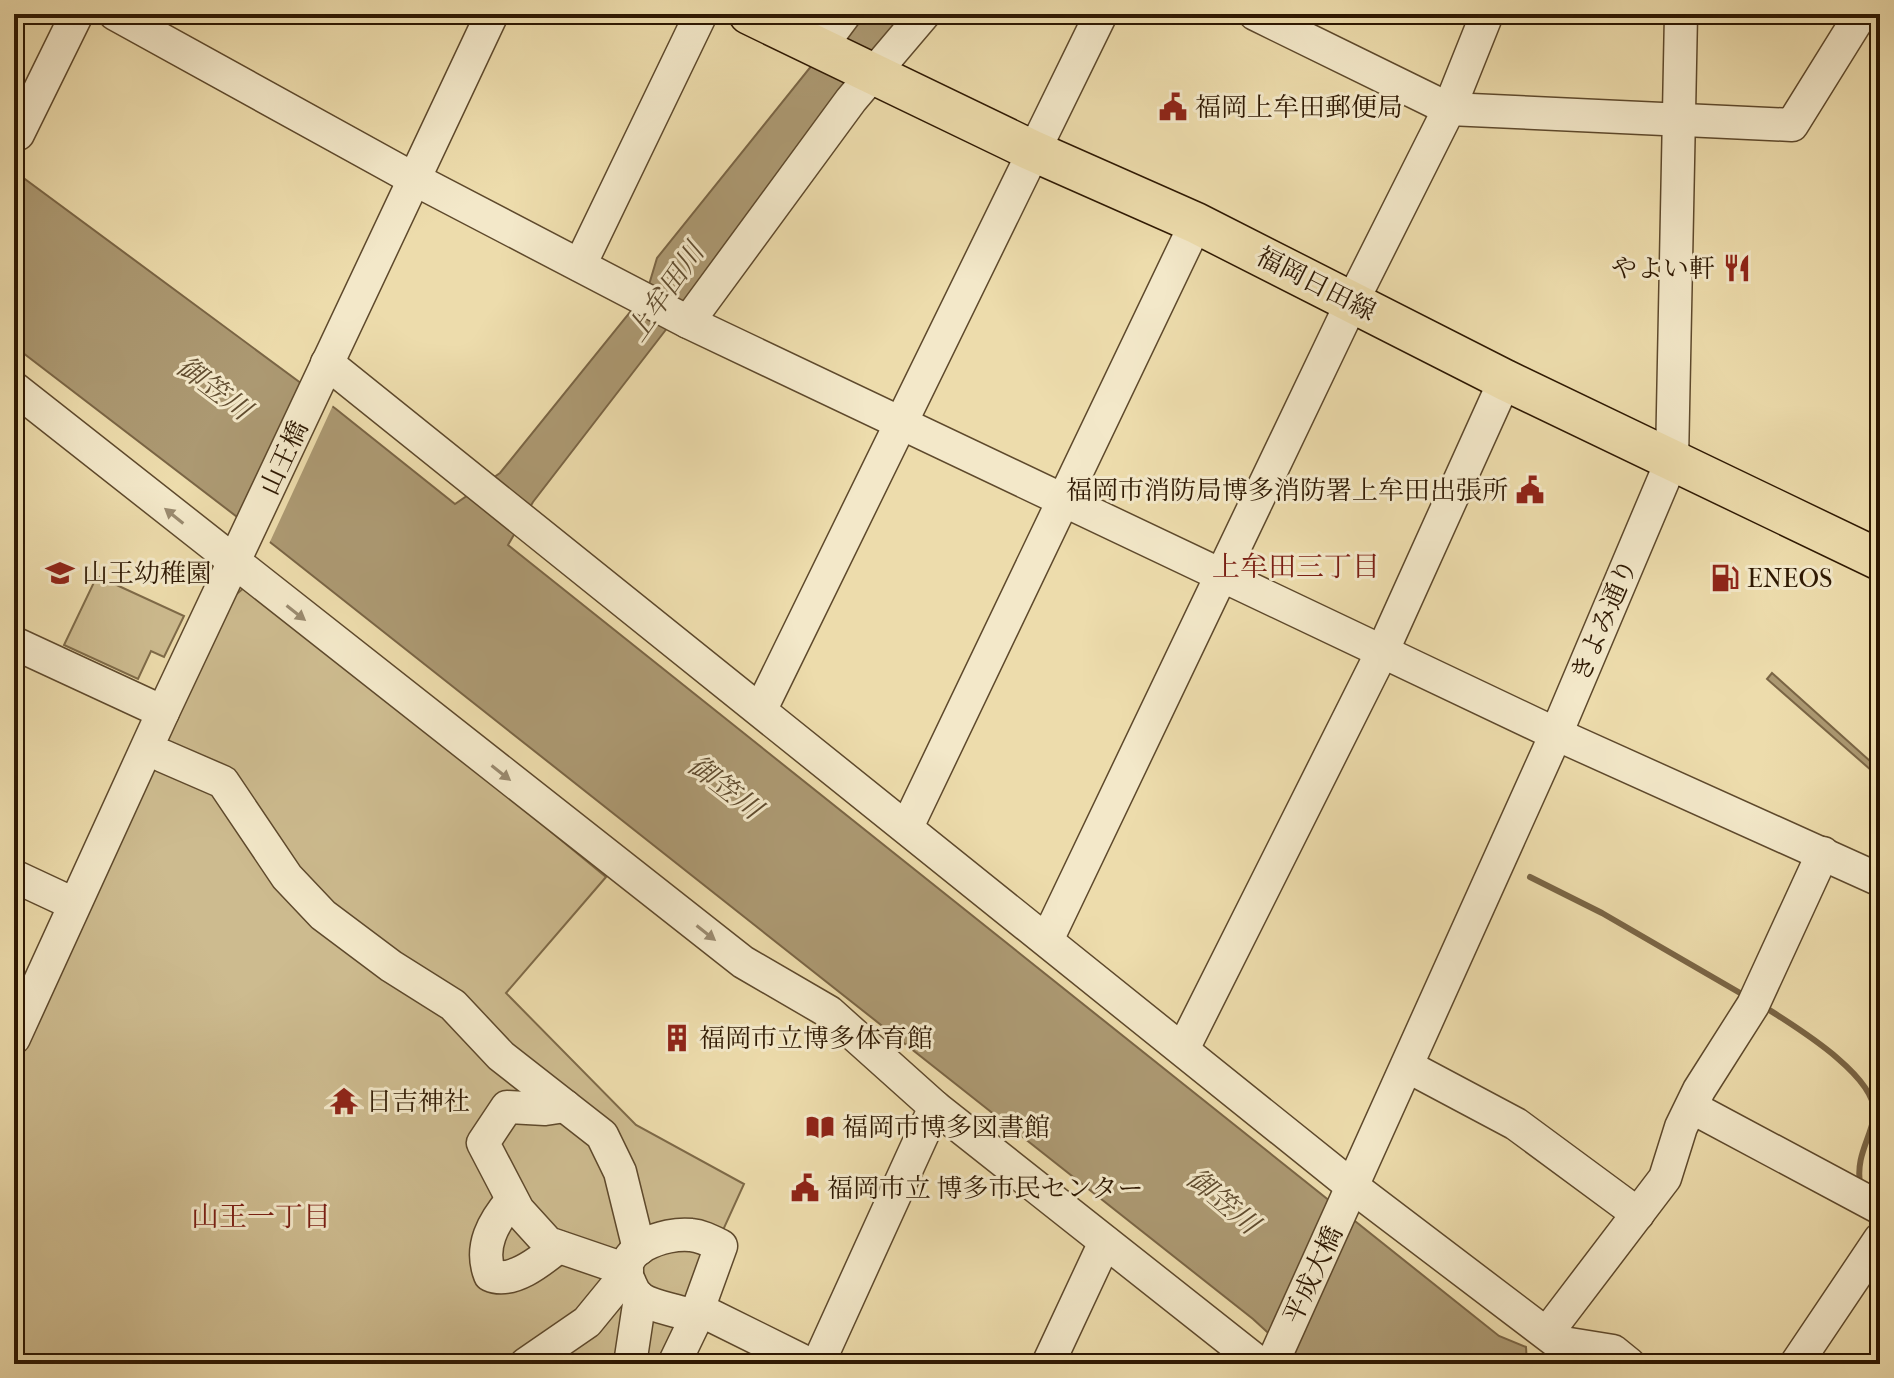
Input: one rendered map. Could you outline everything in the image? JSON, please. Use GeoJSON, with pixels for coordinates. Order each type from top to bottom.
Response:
{"type":"FeatureCollection","features":[{"type":"Feature","properties":{"kind":"main road","name":"福岡日田線"},"geometry":{"type":"LineString","coordinates":[[749,14],[1031,150],[1196,223],[1505,380],[1880,560]]}},
{"type":"Feature","properties":{"kind":"street"},"geometry":{"type":"LineString","coordinates":[[14,131],[18,134],[77,14]]}},
{"type":"Feature","properties":{"kind":"street"},"geometry":{"type":"LineString","coordinates":[[115,14],[414,179],[685,320],[1556,734],[1880,880]]}},
{"type":"Feature","properties":{"kind":"street","name":"山王橋"},"geometry":{"type":"LineString","coordinates":[[14,1038],[163,712],[492,14]]}},
{"type":"Feature","properties":{"kind":"street"},"geometry":{"type":"LineString","coordinates":[[580,265],[701,14]]}},
{"type":"Feature","properties":{"kind":"street"},"geometry":{"type":"LineString","coordinates":[[825,51],[845,14]]}},
{"type":"Feature","properties":{"kind":"street"},"geometry":{"type":"LineString","coordinates":[[685,320],[871,74],[924,14]]}},
{"type":"Feature","properties":{"kind":"street"},"geometry":{"type":"LineString","coordinates":[[761,709],[1031,150],[1101,14]]}},
{"type":"Feature","properties":{"kind":"street"},"geometry":{"type":"LineString","coordinates":[[1255,14],[1449,109],[1679,117],[1792,125],[1861,14]]}},
{"type":"Feature","properties":{"kind":"street"},"geometry":{"type":"LineString","coordinates":[[1047,940],[1352,302],[1449,109],[1487,14]]}},
{"type":"Feature","properties":{"kind":"street","name":"きよみ通り"},"geometry":{"type":"LineString","coordinates":[[1353,1187],[1556,734],[1672,460],[1681,14]]}},
{"type":"Feature","properties":{"kind":"street"},"geometry":{"type":"LineString","coordinates":[[907,827],[1196,223]]}},
{"type":"Feature","properties":{"kind":"street"},"geometry":{"type":"LineString","coordinates":[[325,368],[467,473],[1353,1187],[1557,1342],[1613,1351],[1629,1364]]}},
{"type":"Feature","properties":{"kind":"street"},"geometry":{"type":"LineString","coordinates":[[1183,1049],[1383,650],[1505,380]]}},
{"type":"Feature","properties":{"kind":"street"},"geometry":{"type":"LineString","coordinates":[[14,388],[240,554],[743,962],[829,1012],[935,1107],[1260,1364]]}},
{"type":"Feature","properties":{"kind":"street"},"geometry":{"type":"LineString","coordinates":[[14,643],[163,712]]}},
{"type":"Feature","properties":{"kind":"street"},"geometry":{"type":"LineString","coordinates":[[163,756],[223,782],[287,877],[323,915],[391,966],[453,1005],[478,1035],[602,1135],[620,1172],[634,1274],[630,1364]]}},
{"type":"Feature","properties":{"kind":"street"},"geometry":{"type":"LineString","coordinates":[[1547,1333],[1665,1178],[1681,1127],[1693,1108],[1699,1090],[1753,1005],[1823,853]]}},
{"type":"Feature","properties":{"kind":"street"},"geometry":{"type":"LineString","coordinates":[[14,876],[74,904]]}},
{"type":"Feature","properties":{"kind":"street"},"geometry":{"type":"LineString","coordinates":[[1407,1066],[1516,1124],[1638,1214]]}},
{"type":"Feature","properties":{"kind":"street"},"geometry":{"type":"LineString","coordinates":[[565,1106],[545,1109],[507,1107],[483,1143],[512,1200],[548,1243],[634,1274],[694,1309],[809,1364]]}},
{"type":"Feature","properties":{"kind":"street"},"geometry":{"type":"LineString","coordinates":[[818,1364],[935,1107]]}},
{"type":"Feature","properties":{"kind":"street"},"geometry":{"type":"LineString","coordinates":[[1693,1108],[1880,1208]]}},
{"type":"Feature","properties":{"kind":"street","name":"平成大橋"},"geometry":{"type":"LineString","coordinates":[[1272,1364],[1353,1187]]}},
{"type":"Feature","properties":{"kind":"street"},"geometry":{"type":"LineString","coordinates":[[512,1200],[487,1239],[485,1257],[490,1275],[509,1276],[558,1247]]}},
{"type":"Feature","properties":{"kind":"street"},"geometry":{"type":"LineString","coordinates":[[526,1364],[587,1322],[614,1289],[634,1274],[668,1235],[691,1235],[721,1246],[674,1364]]}},
{"type":"Feature","properties":{"kind":"street"},"geometry":{"type":"LineString","coordinates":[[1796,1364],[1880,1239]]}},
{"type":"Feature","properties":{"kind":"street"},"geometry":{"type":"LineString","coordinates":[[1048,1364],[1105,1242]]}},
{"type":"Feature","properties":{"kind":"shaded area"},"geometry":{"type":"Polygon","coordinates":[[[97,576],[184,616],[164,657],[151,651],[138,679],[64,645],[97,576]]]}},
{"type":"Feature","properties":{"kind":"shaded area"},"geometry":{"type":"Polygon","coordinates":[[[245,587],[258,591],[606,877],[506,993],[636,1125],[744,1184],[662,1364],[14,1364],[14,1062],[233,597],[245,587]]]}},
{"type":"Feature","properties":{"kind":"water"},"geometry":{"type":"Polygon","coordinates":[[[853,14],[917,14],[533,502],[508,545],[1499,1336],[1526,1347],[1527,1364],[1302,1364],[1253,1319],[275,546],[14,346],[14,171],[336,409],[455,504],[500,473],[648,288],[657,258],[853,14]]]}},
{"type":"Feature","properties":{"kind":"water"},"geometry":{"type":"Polygon","coordinates":[[[1772,673],[1880,770],[1880,778],[1767,679],[1772,673]]]}},
{"type":"Feature","properties":{"kind":"pier"},"geometry":{"type":"Polygon","coordinates":[[[303,380],[334,403],[268,546],[236,521],[303,380]]]}},
{"type":"Feature","properties":{"kind":"waterway"},"geometry":{"type":"LineString","coordinates":[[1530,877],[1602,913],[1747,997]]}},
{"type":"Feature","properties":{"kind":"waterway"},"geometry":{"type":"LineString","coordinates":[[1763,1006],[1832,1053],[1864,1085],[1872,1101],[1874,1117],[1861,1157],[1860,1183]]}},
{"type":"Feature","properties":{"kind":"place","name":"福岡上牟田郵便局"},"geometry":{"type":"Point","coordinates":[1173,107]}},
{"type":"Feature","properties":{"kind":"place","name":"やよい軒"},"geometry":{"type":"Point","coordinates":[1737,268]}},
{"type":"Feature","properties":{"kind":"place","name":"福岡市消防局博多消防署上牟田出張所"},"geometry":{"type":"Point","coordinates":[1530,490]}},
{"type":"Feature","properties":{"kind":"place","name":"山王幼稚園"},"geometry":{"type":"Point","coordinates":[60,573]}},
{"type":"Feature","properties":{"kind":"place","name":"ENEOS"},"geometry":{"type":"Point","coordinates":[1725,578]}},
{"type":"Feature","properties":{"kind":"place","name":"福岡市立博多体育館"},"geometry":{"type":"Point","coordinates":[677,1038]}},
{"type":"Feature","properties":{"kind":"place","name":"日吉神社"},"geometry":{"type":"Point","coordinates":[344,1101]}},
{"type":"Feature","properties":{"kind":"place","name":"福岡市博多図書館"},"geometry":{"type":"Point","coordinates":[820,1127]}},
{"type":"Feature","properties":{"kind":"place","name":"福岡市立 博多市民センター"},"geometry":{"type":"Point","coordinates":[805,1188]}},
{"type":"Feature","properties":{"kind":"district","name":"上牟田三丁目"},"geometry":{"type":"Point","coordinates":[1296,566]}},
{"type":"Feature","properties":{"kind":"district","name":"山王一丁目"},"geometry":{"type":"Point","coordinates":[261,1216]}},
{"type":"Feature","properties":{"kind":"water label","name":"上牟田川"},"geometry":{"type":"Point","coordinates":[665,292]}},
{"type":"Feature","properties":{"kind":"water label","name":"御笠川"},"geometry":{"type":"Point","coordinates":[214,388]}},
{"type":"Feature","properties":{"kind":"water label","name":"御笠川"},"geometry":{"type":"Point","coordinates":[725,787]}},
{"type":"Feature","properties":{"kind":"water label","name":"御笠川"},"geometry":{"type":"Point","coordinates":[1223,1201]}}]}
